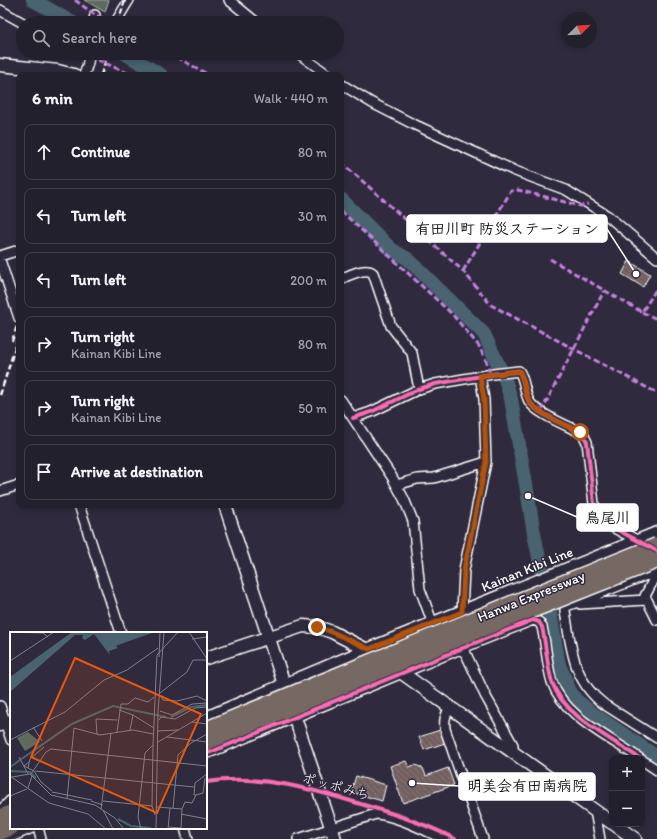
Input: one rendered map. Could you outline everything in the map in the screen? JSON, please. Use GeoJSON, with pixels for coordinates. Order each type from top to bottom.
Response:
{"type":"FeatureCollection","features":[{"type":"Feature","properties":{"kind":"highway","name":"Hanwa Expressway"},"geometry":{"type":"LineString","coordinates":[[207,730],[657,546]]}},
{"type":"Feature","properties":{"kind":"highway","name":"Hanwa Expressway"},"geometry":{"type":"LineString","coordinates":[[207,744],[498,623],[657,560]]}},
{"type":"Feature","properties":{"kind":"highway"},"geometry":{"type":"LineString","coordinates":[[0,818],[10,813]]}},
{"type":"Feature","properties":{"kind":"highway"},"geometry":{"type":"LineString","coordinates":[[0,832],[10,827]]}},
{"type":"Feature","properties":{"kind":"street"},"geometry":{"type":"LineString","coordinates":[[119,16],[129,0]]}},
{"type":"Feature","properties":{"kind":"street"},"geometry":{"type":"LineString","coordinates":[[229,0],[248,16]]}},
{"type":"Feature","properties":{"kind":"street"},"geometry":{"type":"LineString","coordinates":[[0,10],[16,19]]}},
{"type":"Feature","properties":{"kind":"street"},"geometry":{"type":"LineString","coordinates":[[85,72],[89,60]]}},
{"type":"Feature","properties":{"kind":"street"},"geometry":{"type":"LineString","coordinates":[[308,60],[324,72]]}},
{"type":"Feature","properties":{"kind":"street"},"geometry":{"type":"LineString","coordinates":[[0,66],[62,72]]}},
{"type":"Feature","properties":{"kind":"street"},"geometry":{"type":"LineString","coordinates":[[344,86],[372,103],[410,123],[515,171],[566,190],[608,216],[657,258]]}},
{"type":"Feature","properties":{"kind":"street"},"geometry":{"type":"LineString","coordinates":[[0,256],[16,251]]}},
{"type":"Feature","properties":{"kind":"street"},"geometry":{"type":"LineString","coordinates":[[0,260],[16,309]]}},
{"type":"Feature","properties":{"kind":"street"},"geometry":{"type":"LineString","coordinates":[[344,278],[366,270],[372,271],[391,326],[412,353],[419,389]]}},
{"type":"Feature","properties":{"kind":"street"},"geometry":{"type":"LineString","coordinates":[[353,418],[371,412],[419,389],[435,384],[516,371],[520,373],[528,399],[534,408],[580,432],[584,436],[587,442],[594,504],[597,514],[603,522],[657,551]]}},
{"type":"Feature","properties":{"kind":"street"},"geometry":{"type":"LineString","coordinates":[[462,612],[464,570],[486,462],[484,399],[480,376]]}},
{"type":"Feature","properties":{"kind":"street"},"geometry":{"type":"LineString","coordinates":[[344,404],[397,485],[413,521],[420,589],[433,624]]}},
{"type":"Feature","properties":{"kind":"street"},"geometry":{"type":"LineString","coordinates":[[397,485],[417,479],[434,478],[486,462]]}},
{"type":"Feature","properties":{"kind":"street"},"geometry":{"type":"LineString","coordinates":[[0,491],[16,486]]}},
{"type":"Feature","properties":{"kind":"street"},"geometry":{"type":"LineString","coordinates":[[80,508],[121,632]]}},
{"type":"Feature","properties":{"kind":"street"},"geometry":{"type":"LineString","coordinates":[[226,508],[334,833]]}},
{"type":"Feature","properties":{"kind":"street","name":"Kainan Kibi Line"},"geometry":{"type":"LineString","coordinates":[[207,718],[369,649],[657,533]]}},
{"type":"Feature","properties":{"kind":"street"},"geometry":{"type":"LineString","coordinates":[[657,572],[645,596],[657,620]]}},
{"type":"Feature","properties":{"kind":"street"},"geometry":{"type":"LineString","coordinates":[[657,572],[567,606],[564,611],[576,668],[583,682],[597,699],[657,738]]}},
{"type":"Feature","properties":{"kind":"street"},"geometry":{"type":"LineString","coordinates":[[575,603],[646,600]]}},
{"type":"Feature","properties":{"kind":"street"},"geometry":{"type":"LineString","coordinates":[[446,618],[456,644],[468,659],[485,695],[510,738],[513,745],[513,752]]}},
{"type":"Feature","properties":{"kind":"street"},"geometry":{"type":"LineString","coordinates":[[207,754],[533,620],[539,622],[542,627],[552,682],[562,701],[582,720],[635,755]]}},
{"type":"Feature","properties":{"kind":"street"},"geometry":{"type":"LineString","coordinates":[[207,658],[303,626],[317,627],[332,632],[369,649],[609,820]]}},
{"type":"Feature","properties":{"kind":"street"},"geometry":{"type":"LineString","coordinates":[[0,706],[10,737]]}},
{"type":"Feature","properties":{"kind":"street"},"geometry":{"type":"LineString","coordinates":[[450,708],[446,714],[444,722],[483,839]]}},
{"type":"Feature","properties":{"kind":"street"},"geometry":{"type":"LineString","coordinates":[[645,762],[657,770]]}},
{"type":"Feature","properties":{"kind":"street"},"geometry":{"type":"LineString","coordinates":[[0,813],[10,803]]}},
{"type":"Feature","properties":{"kind":"street"},"geometry":{"type":"LineString","coordinates":[[595,810],[600,839]]}},
{"type":"Feature","properties":{"kind":"street"},"geometry":{"type":"LineString","coordinates":[[298,839],[334,833],[376,814],[406,823],[444,839]]}},
{"type":"Feature","properties":{"kind":"street"},"geometry":{"type":"LineString","coordinates":[[618,827],[635,839]]}},
{"type":"Feature","properties":{"kind":"street"},"geometry":{"type":"LineString","coordinates":[[6,839],[30,829]]}},
{"type":"Feature","properties":{"kind":"street"},"geometry":{"type":"LineString","coordinates":[[38,829],[41,839]]}},
{"type":"Feature","properties":{"kind":"street"},"geometry":{"type":"LineString","coordinates":[[185,829],[188,839]]}},
{"type":"Feature","properties":{"kind":"green space"},"geometry":{"type":"Polygon","coordinates":[[[84,0],[109,0],[105,12],[84,0]]]}},
{"type":"Feature","properties":{"kind":"building"},"geometry":{"type":"Polygon","coordinates":[[[629,261],[650,274],[643,287],[622,274],[629,261]]]}},
{"type":"Feature","properties":{"kind":"building"},"geometry":{"type":"Polygon","coordinates":[[[440,730],[445,743],[424,750],[419,737],[440,730]]]}},
{"type":"Feature","properties":{"kind":"building"},"geometry":{"type":"Polygon","coordinates":[[[406,761],[409,767],[415,765],[423,768],[426,776],[448,768],[454,785],[403,803],[390,766],[406,761]]]}},
{"type":"Feature","properties":{"kind":"building"},"geometry":{"type":"Polygon","coordinates":[[[356,776],[386,785],[382,801],[351,792],[356,776]]]}},
{"type":"Feature","properties":{"kind":"waterway"},"geometry":{"type":"LineString","coordinates":[[33,0],[61,16]]}},
{"type":"Feature","properties":{"kind":"waterway"},"geometry":{"type":"LineString","coordinates":[[136,60],[156,72]]}},
{"type":"Feature","properties":{"kind":"waterway"},"geometry":{"type":"LineString","coordinates":[[344,202],[391,249],[408,259],[484,334],[505,379],[511,399],[533,528],[559,665],[570,691],[576,700],[592,713],[657,757]]}},
{"type":"Feature","properties":{"kind":"railway"},"geometry":{"type":"LineString","coordinates":[[120,16],[125,0]]}},
{"type":"Feature","properties":{"kind":"railway"},"geometry":{"type":"LineString","coordinates":[[102,72],[106,60]]}},
{"type":"Feature","properties":{"kind":"railway"},"geometry":{"type":"LineString","coordinates":[[12,341],[16,329]]}},
{"type":"Feature","properties":{"kind":"railway"},"geometry":{"type":"LineString","coordinates":[[0,395],[16,344]]}},
{"type":"Feature","properties":{"kind":"marked path"},"geometry":{"type":"LineString","coordinates":[[75,0],[98,16]]}},
{"type":"Feature","properties":{"kind":"marked path"},"geometry":{"type":"LineString","coordinates":[[98,60],[125,72]]}},
{"type":"Feature","properties":{"kind":"marked path"},"geometry":{"type":"LineString","coordinates":[[182,60],[204,72]]}},
{"type":"Feature","properties":{"kind":"marked path"},"geometry":{"type":"LineString","coordinates":[[344,165],[463,271],[491,305],[657,393]]}},
{"type":"Feature","properties":{"kind":"marked path"},"geometry":{"type":"LineString","coordinates":[[463,271],[511,191],[518,190],[581,206],[588,204]]}},
{"type":"Feature","properties":{"kind":"marked path"},"geometry":{"type":"LineString","coordinates":[[344,214],[452,314],[479,346],[488,365],[490,375]]}},
{"type":"Feature","properties":{"kind":"marked path"},"geometry":{"type":"LineString","coordinates":[[550,259],[642,312],[657,288]]}},
{"type":"Feature","properties":{"kind":"marked path"},"geometry":{"type":"LineString","coordinates":[[541,412],[604,291]]}},
{"type":"Feature","properties":{"kind":"marked path"},"geometry":{"type":"LineString","coordinates":[[642,312],[657,319]]}},
{"type":"Feature","properties":{"kind":"cycle path"},"geometry":{"type":"LineString","coordinates":[[353,418],[371,412],[419,389],[435,384],[519,371],[527,397],[532,406],[560,423],[580,432],[584,436],[587,442],[594,504],[597,514],[603,522],[657,551]]}},
{"type":"Feature","properties":{"kind":"cycle path"},"geometry":{"type":"LineString","coordinates":[[207,754],[533,620],[539,622],[542,627],[552,682],[558,694],[567,706],[590,726],[634,755]]}},
{"type":"Feature","properties":{"kind":"cycle path","name":"ポッポみち"},"geometry":{"type":"LineString","coordinates":[[207,782],[247,780],[286,784],[345,799],[399,816],[422,824],[455,839]]}},
{"type":"Feature","properties":{"kind":"place","name":"有田川町 防災ステーション"},"geometry":{"type":"Point","coordinates":[636,274]}},
{"type":"Feature","properties":{"kind":"place","name":"鳥尾川"},"geometry":{"type":"Point","coordinates":[528,496]}},
{"type":"Feature","properties":{"kind":"place","name":"明美会有田南病院"},"geometry":{"type":"Point","coordinates":[412,783]}},
{"type":"Feature","properties":{"kind":"route"},"geometry":{"type":"LineString","coordinates":[[317,627],[332,632],[369,649],[462,612],[464,570],[486,462],[484,399],[480,376],[519,371],[522,376],[530,404],[534,408],[580,432]]}}]}
